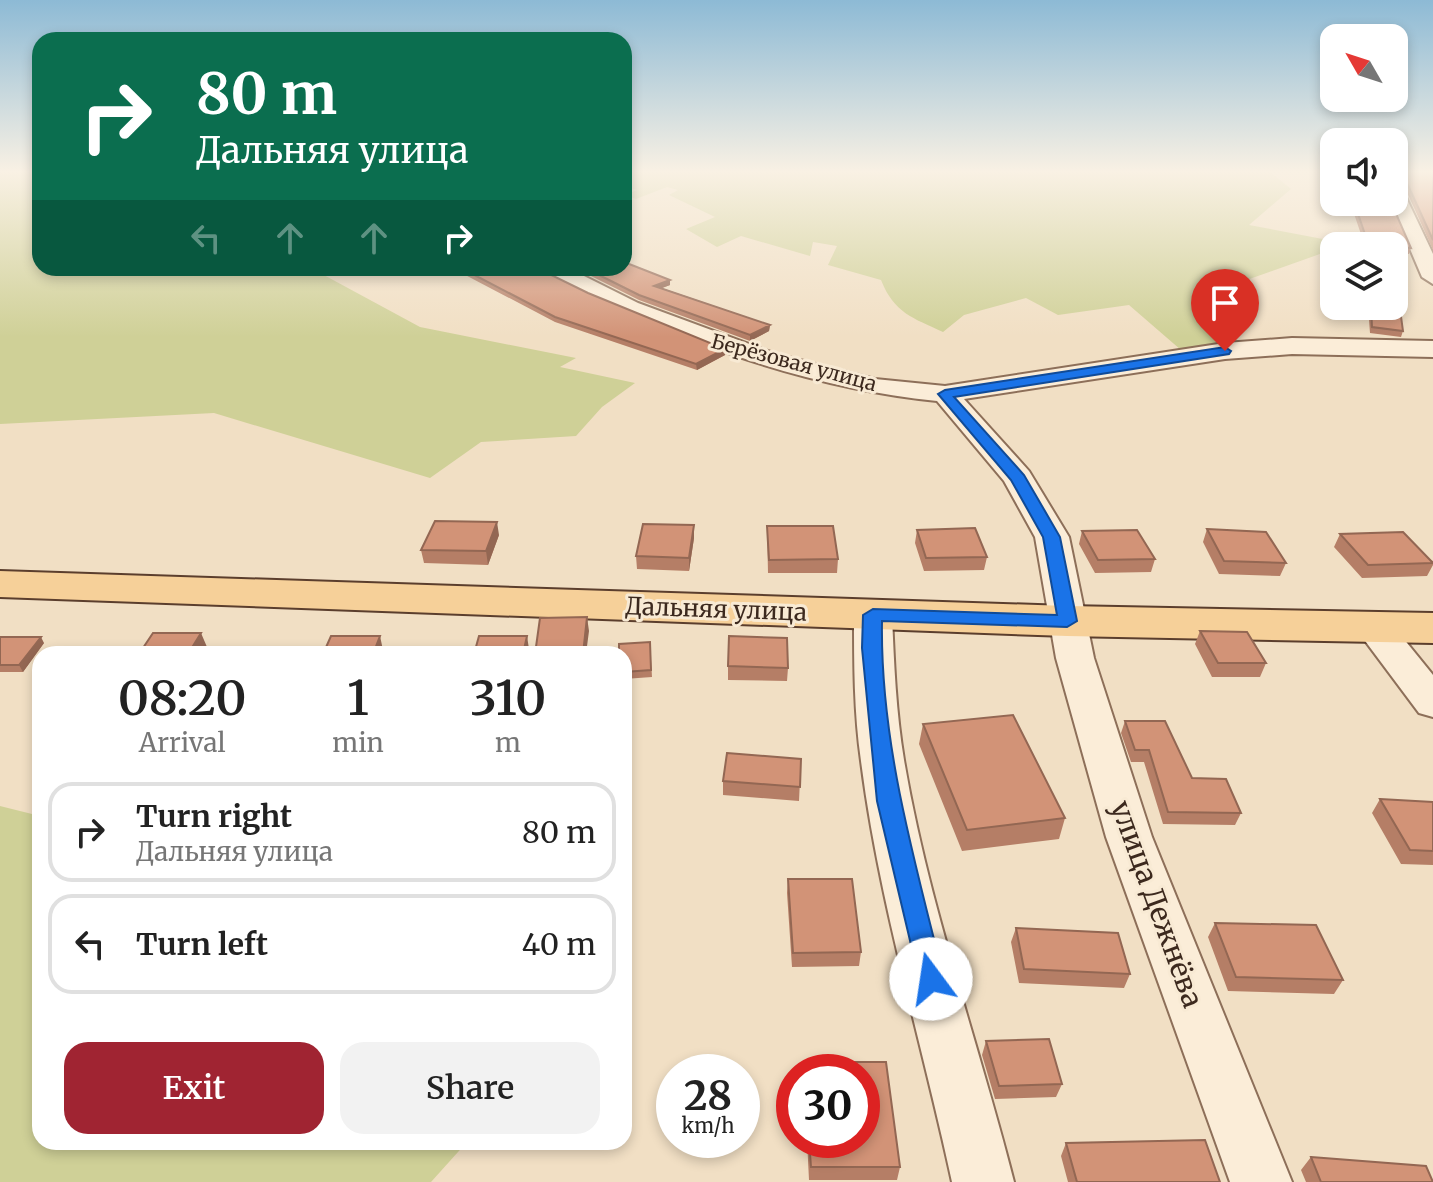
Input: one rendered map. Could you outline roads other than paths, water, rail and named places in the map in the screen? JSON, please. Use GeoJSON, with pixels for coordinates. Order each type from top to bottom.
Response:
{"type":"FeatureCollection","features":[{"type":"Feature","properties":{"kind":"main road","name":"Дальняя улица"},"geometry":{"type":"LineString","coordinates":[[0,584],[1067,621],[1433,628]]}},
{"type":"Feature","properties":{"kind":"street"},"geometry":{"type":"LineString","coordinates":[[1410,226],[1433,277]]}},
{"type":"Feature","properties":{"kind":"street","name":"Берёзовая улица"},"geometry":{"type":"LineString","coordinates":[[567,276],[630,308],[767,359],[875,387],[945,394],[1225,351],[1308,346],[1433,349]]}},
{"type":"Feature","properties":{"kind":"street","name":"улица Дежнёва"},"geometry":{"type":"LineString","coordinates":[[945,394],[1018,478],[1052,537],[1075,658],[1129,837],[1261,1182]]}},
{"type":"Feature","properties":{"kind":"street"},"geometry":{"type":"LineString","coordinates":[[873,615],[872,648],[888,801],[983,1182]]}},
{"type":"Feature","properties":{"kind":"street"},"geometry":{"type":"LineString","coordinates":[[1373,626],[1433,703]]}}]}
